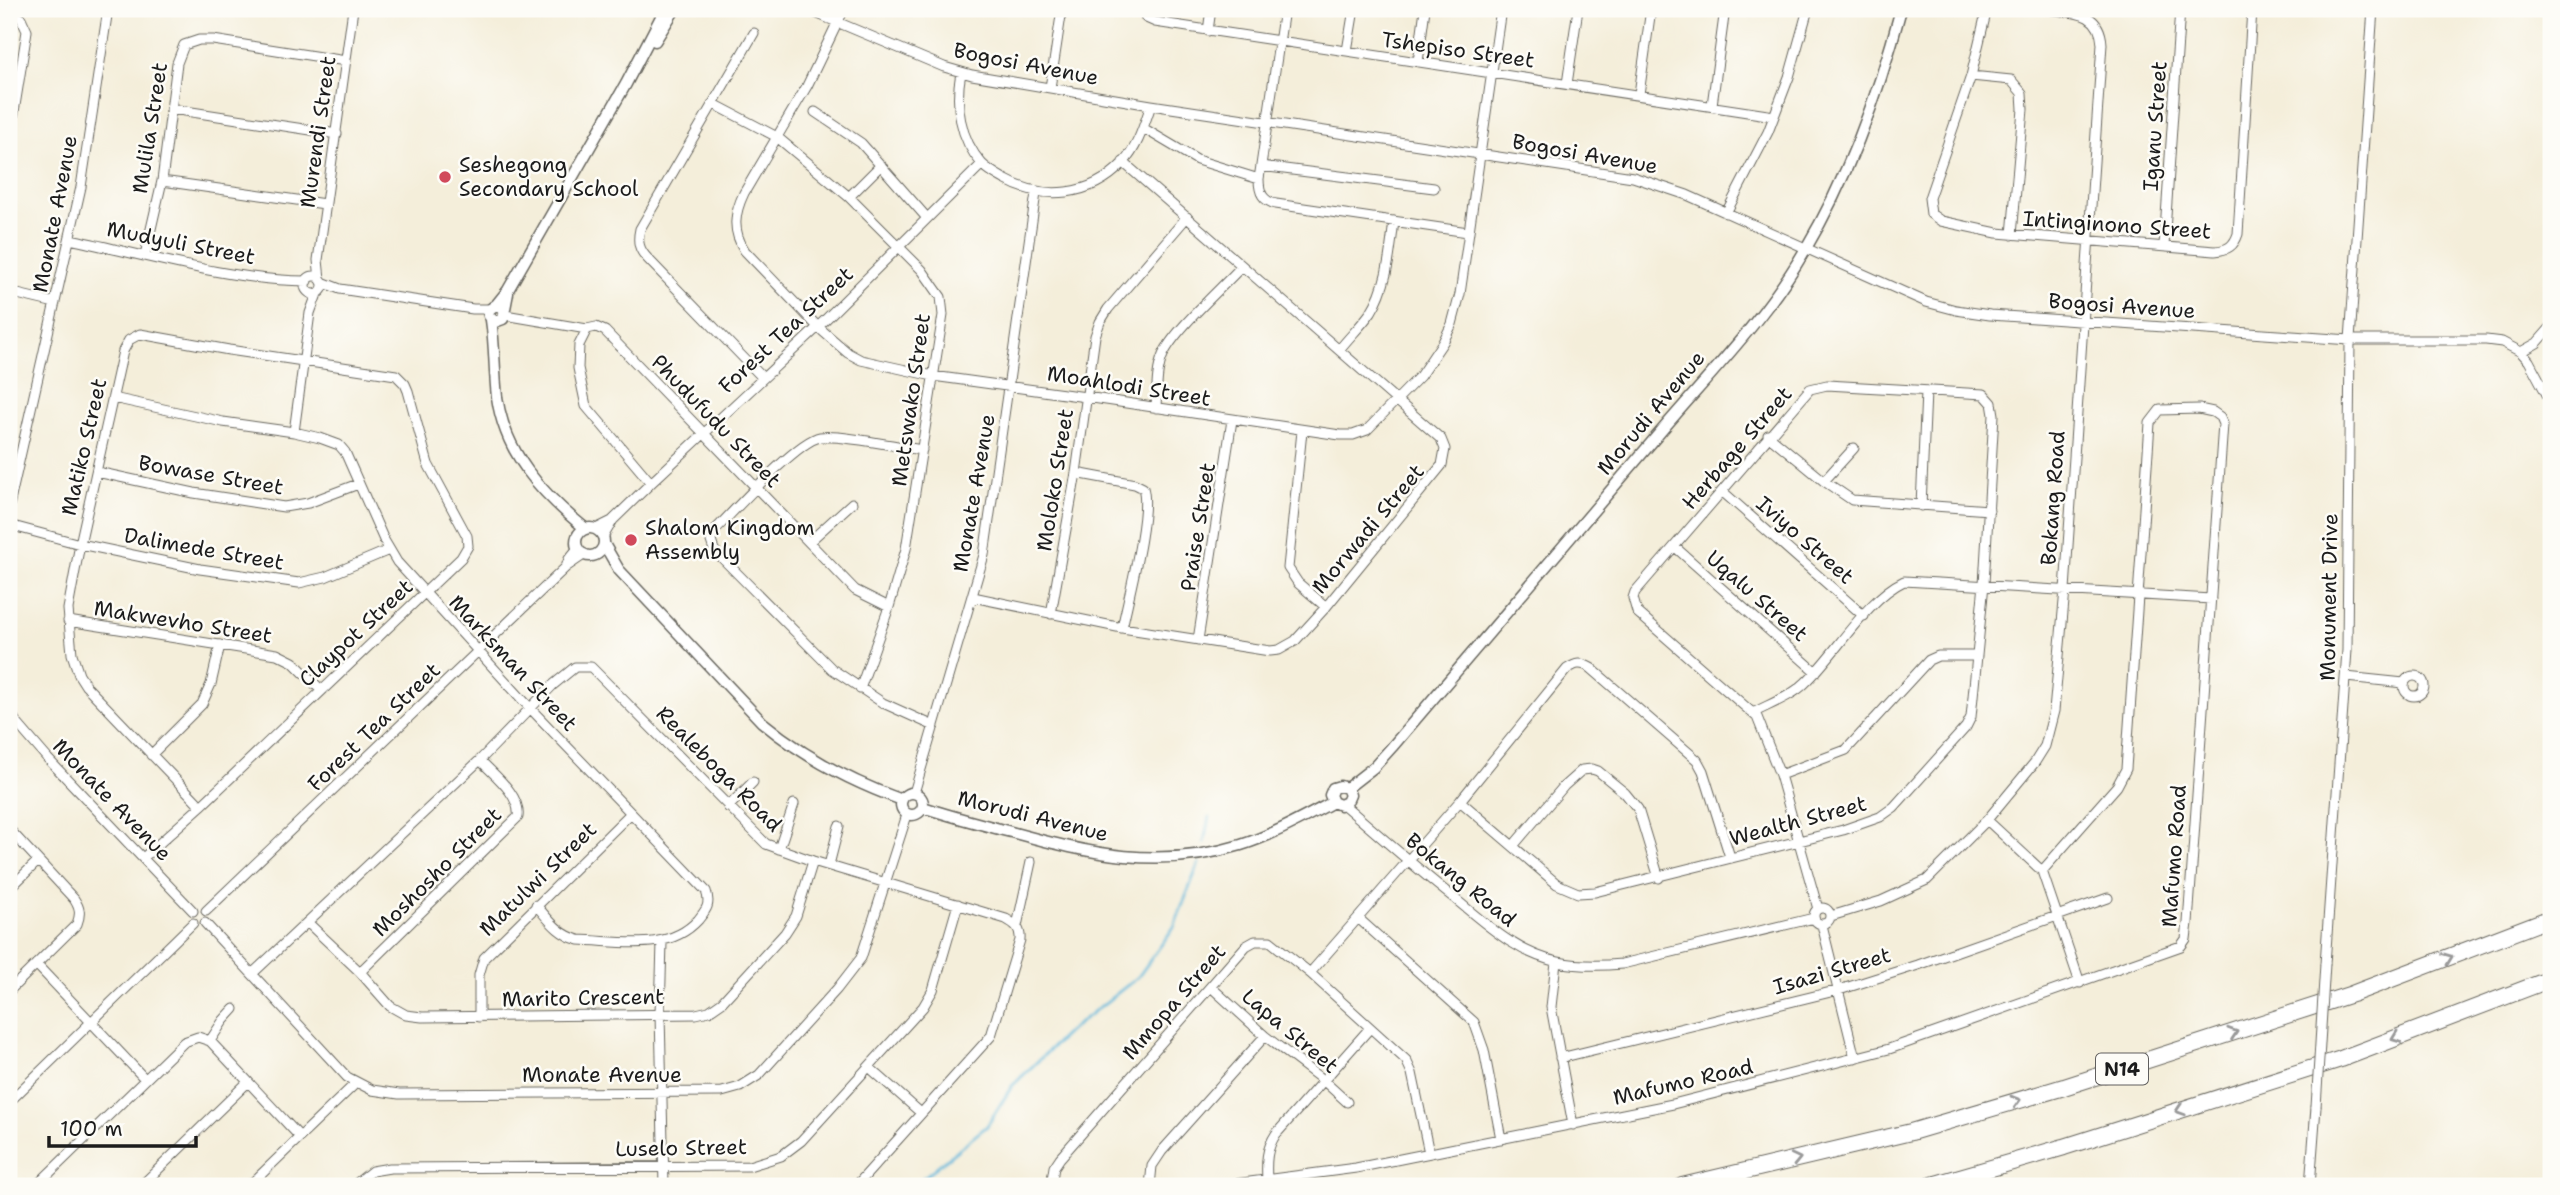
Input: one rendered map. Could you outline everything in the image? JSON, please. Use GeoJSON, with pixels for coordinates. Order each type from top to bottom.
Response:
{"type":"FeatureCollection","features":[{"type":"Feature","properties":{"kind":"highway","name":"N14"},"geometry":{"type":"LineString","coordinates":[[1682,1186],[1911,1132],[2064,1087],[2352,994],[2551,918]]}},
{"type":"Feature","properties":{"kind":"highway"},"geometry":{"type":"LineString","coordinates":[[1929,1186],[2064,1147],[2341,1059],[2551,979]]}},
{"type":"Feature","properties":{"kind":"street","name":"Monate Avenue"},"geometry":{"type":"LineString","coordinates":[[9,506],[81,187],[108,9]]}},
{"type":"Feature","properties":{"kind":"street","name":"Murendi Street"},"geometry":{"type":"LineString","coordinates":[[294,432],[354,9]]}},
{"type":"Feature","properties":{"kind":"street"},"geometry":{"type":"LineString","coordinates":[[665,9],[626,84],[496,314],[498,401],[512,446],[540,488],[762,722],[783,740],[839,774],[902,800]]}},
{"type":"Feature","properties":{"kind":"street"},"geometry":{"type":"LineString","coordinates":[[626,84],[675,9]]}},
{"type":"Feature","properties":{"kind":"street","name":"Bogosi Avenue"},"geometry":{"type":"LineString","coordinates":[[806,9],[961,72],[1151,105],[1633,177],[1670,188],[1910,295],[1956,310],[1990,315],[2350,340],[2486,340],[2502,342],[2521,352]]}},
{"type":"Feature","properties":{"kind":"street","name":"Moahlodi Street"},"geometry":{"type":"LineString","coordinates":[[844,9],[807,86],[738,205],[736,232],[746,251],[818,327],[848,353],[861,360],[933,376],[1340,435],[1361,433],[1375,423],[1433,359],[1452,324],[1460,294],[1501,9]]}},
{"type":"Feature","properties":{"kind":"street"},"geometry":{"type":"LineString","coordinates":[[1051,88],[1062,9]]}},
{"type":"Feature","properties":{"kind":"street","name":"Tshepiso Street"},"geometry":{"type":"LineString","coordinates":[[1143,9],[1146,18],[1155,22],[1774,116]]}},
{"type":"Feature","properties":{"kind":"street"},"geometry":{"type":"LineString","coordinates":[[1208,30],[1211,9]]}},
{"type":"Feature","properties":{"kind":"street"},"geometry":{"type":"LineString","coordinates":[[1284,9],[1259,179],[1261,194],[1269,202],[1468,232]]}},
{"type":"Feature","properties":{"kind":"street"},"geometry":{"type":"LineString","coordinates":[[1347,51],[1354,9]]}},
{"type":"Feature","properties":{"kind":"street"},"geometry":{"type":"LineString","coordinates":[[1418,62],[1425,9]]}},
{"type":"Feature","properties":{"kind":"street"},"geometry":{"type":"LineString","coordinates":[[1567,84],[1578,9]]}},
{"type":"Feature","properties":{"kind":"street"},"geometry":{"type":"LineString","coordinates":[[1639,94],[1651,9]]}},
{"type":"Feature","properties":{"kind":"street"},"geometry":{"type":"LineString","coordinates":[[1712,105],[1725,9]]}},
{"type":"Feature","properties":{"kind":"street"},"geometry":{"type":"LineString","coordinates":[[1726,213],[1760,150],[1774,116],[1789,76],[1808,9]]}},
{"type":"Feature","properties":{"kind":"street","name":"Morudi Avenue"},"geometry":{"type":"LineString","coordinates":[[923,807],[1077,850],[1146,859],[1182,857],[1242,844],[1338,803],[1330,795],[1333,788],[1347,788],[1374,767],[1392,747],[1762,311],[1806,249],[1865,127],[1885,69],[1901,9]]}},
{"type":"Feature","properties":{"kind":"street"},"geometry":{"type":"LineString","coordinates":[[1987,9],[1971,76],[2011,80],[2022,93],[2023,109],[2012,235]]}},
{"type":"Feature","properties":{"kind":"street","name":"Bokang Road"},"geometry":{"type":"LineString","coordinates":[[1822,925],[1830,920],[1831,916],[1881,901],[1927,880],[1987,820],[2035,762],[2045,746],[2054,711],[2065,590],[2102,35],[2095,22],[2086,16],[2047,9]]}},
{"type":"Feature","properties":{"kind":"street","name":"Iganu Street"},"geometry":{"type":"LineString","coordinates":[[2164,246],[2180,9]]}},
{"type":"Feature","properties":{"kind":"street","name":"Intinginono Street"},"geometry":{"type":"LineString","coordinates":[[1971,76],[1929,198],[1931,214],[1941,221],[2012,235],[2223,250],[2236,241],[2252,9]]}},
{"type":"Feature","properties":{"kind":"street","name":"Monument Drive"},"geometry":{"type":"LineString","coordinates":[[2310,1186],[2346,677],[2350,340],[2373,9]]}},
{"type":"Feature","properties":{"kind":"street"},"geometry":{"type":"LineString","coordinates":[[2390,9],[2458,9]]}},
{"type":"Feature","properties":{"kind":"street"},"geometry":{"type":"LineString","coordinates":[[9,12],[21,18],[27,32],[9,143]]}},
{"type":"Feature","properties":{"kind":"street"},"geometry":{"type":"LineString","coordinates":[[754,33],[640,229],[638,242],[642,253],[762,377]]}},
{"type":"Feature","properties":{"kind":"street","name":"Mulila Street"},"geometry":{"type":"LineString","coordinates":[[145,255],[162,181],[180,51],[191,42],[212,40],[345,61]]}},
{"type":"Feature","properties":{"kind":"street"},"geometry":{"type":"LineString","coordinates":[[961,72],[958,113],[967,140],[982,164],[1017,186],[1036,193],[1057,193],[1090,185],[1104,178],[1123,162],[1138,141],[1151,105]]}},
{"type":"Feature","properties":{"kind":"street","name":"Metswako Street"},"geometry":{"type":"LineString","coordinates":[[714,104],[777,137],[849,197],[922,270],[941,297],[943,315],[909,536],[889,607],[860,688]]}},
{"type":"Feature","properties":{"kind":"street"},"geometry":{"type":"LineString","coordinates":[[172,109],[337,134]]}},
{"type":"Feature","properties":{"kind":"street"},"geometry":{"type":"LineString","coordinates":[[816,112],[861,144],[927,218]]}},
{"type":"Feature","properties":{"kind":"street"},"geometry":{"type":"LineString","coordinates":[[1143,128],[1197,160],[1259,179]]}},
{"type":"Feature","properties":{"kind":"street","name":"Morwadi Street"},"geometry":{"type":"LineString","coordinates":[[973,597],[1122,628],[1270,651],[1279,650],[1295,641],[1326,607],[1443,465],[1445,449],[1441,439],[1123,162]]}},
{"type":"Feature","properties":{"kind":"street","name":"Forest Tea Street"},"geometry":{"type":"LineString","coordinates":[[206,911],[566,568],[569,559],[818,327],[982,164]]}},
{"type":"Feature","properties":{"kind":"street"},"geometry":{"type":"LineString","coordinates":[[849,197],[881,165]]}},
{"type":"Feature","properties":{"kind":"street"},"geometry":{"type":"LineString","coordinates":[[1261,166],[1434,187]]}},
{"type":"Feature","properties":{"kind":"street"},"geometry":{"type":"LineString","coordinates":[[162,181],[325,204]]}},
{"type":"Feature","properties":{"kind":"street","name":"Monate Avenue"},"geometry":{"type":"LineString","coordinates":[[914,793],[973,597],[989,529],[1036,193]]}},
{"type":"Feature","properties":{"kind":"street","name":"Moloko Street"},"geometry":{"type":"LineString","coordinates":[[1051,614],[1076,473],[1096,336],[1103,315],[1187,217]]}},
{"type":"Feature","properties":{"kind":"street"},"geometry":{"type":"LineString","coordinates":[[1339,350],[1364,320],[1378,297],[1386,272],[1394,222]]}},
{"type":"Feature","properties":{"kind":"street","name":"Mudyuli Street"},"geometry":{"type":"LineString","coordinates":[[70,239],[284,281],[591,328]]}},
{"type":"Feature","properties":{"kind":"street"},"geometry":{"type":"LineString","coordinates":[[1156,408],[1158,374],[1163,356],[1172,340],[1242,266]]}},
{"type":"Feature","properties":{"kind":"street"},"geometry":{"type":"LineString","coordinates":[[9,292],[55,303]]}},
{"type":"Feature","properties":{"kind":"street"},"geometry":{"type":"LineString","coordinates":[[2551,327],[2537,343],[2521,352],[2529,361],[2551,402]]}},
{"type":"Feature","properties":{"kind":"street"},"geometry":{"type":"LineString","coordinates":[[591,328],[579,345],[578,368],[586,406],[651,483]]}},
{"type":"Feature","properties":{"kind":"street","name":"Phudufudu Street"},"geometry":{"type":"LineString","coordinates":[[591,328],[605,331],[855,590],[889,607]]}},
{"type":"Feature","properties":{"kind":"street","name":"Matiko Street"},"geometry":{"type":"LineString","coordinates":[[201,806],[100,703],[79,675],[72,654],[68,621],[70,598],[123,351],[129,340],[136,335],[145,334],[229,351],[391,373],[401,380],[408,391]]}},
{"type":"Feature","properties":{"kind":"street","name":"Herbage Street"},"geometry":{"type":"LineString","coordinates":[[1754,713],[1637,612],[1635,592],[1769,435],[1815,387],[1827,385],[1977,393]]}},
{"type":"Feature","properties":{"kind":"street","name":"Claypot Street"},"geometry":{"type":"LineString","coordinates":[[143,858],[201,806],[467,551],[467,536],[428,464],[408,391]]}},
{"type":"Feature","properties":{"kind":"street"},"geometry":{"type":"LineString","coordinates":[[1921,506],[1926,392]]}},
{"type":"Feature","properties":{"kind":"street","name":"Wealth Street"},"geometry":{"type":"LineString","coordinates":[[1460,801],[1557,884],[1578,893],[1595,892],[1659,877],[1798,841],[1880,817],[1894,807],[1969,722],[1973,709],[1989,510],[1993,410],[1987,396],[1977,393]]}},
{"type":"Feature","properties":{"kind":"street","name":"Marksman Street"},"geometry":{"type":"LineString","coordinates":[[113,398],[223,422],[294,432],[339,445],[345,452],[389,550],[424,593],[530,709],[706,891],[707,909],[690,928],[662,942]]}},
{"type":"Feature","properties":{"kind":"street","name":"Mafumo Road"},"geometry":{"type":"LineString","coordinates":[[1219,1186],[1330,1172],[1673,1104],[1855,1058],[1931,1035],[2181,946],[2186,939],[2223,424],[2220,417],[2213,412],[2160,410],[2150,423],[2126,769],[2117,786],[2042,871]]}},
{"type":"Feature","properties":{"kind":"street","name":"Praise Street"},"geometry":{"type":"LineString","coordinates":[[1198,640],[1232,420]]}},
{"type":"Feature","properties":{"kind":"street"},"geometry":{"type":"LineString","coordinates":[[1302,431],[1288,568],[1298,583],[1326,607]]}},
{"type":"Feature","properties":{"kind":"street"},"geometry":{"type":"LineString","coordinates":[[1769,435],[1824,481],[1852,500],[1989,510]]}},
{"type":"Feature","properties":{"kind":"street"},"geometry":{"type":"LineString","coordinates":[[922,450],[822,437],[807,442],[714,531],[711,541],[714,550],[832,669],[892,708],[934,726]]}},
{"type":"Feature","properties":{"kind":"street"},"geometry":{"type":"LineString","coordinates":[[1824,481],[1854,448]]}},
{"type":"Feature","properties":{"kind":"street","name":"Bowase Street"},"geometry":{"type":"LineString","coordinates":[[97,472],[194,493],[284,507],[308,503],[358,484]]}},
{"type":"Feature","properties":{"kind":"street"},"geometry":{"type":"LineString","coordinates":[[1076,473],[1135,484],[1143,488],[1145,494],[1144,514],[1122,628]]}},
{"type":"Feature","properties":{"kind":"street","name":"Iviyo Street"},"geometry":{"type":"LineString","coordinates":[[1723,492],[1864,615]]}},
{"type":"Feature","properties":{"kind":"street"},"geometry":{"type":"LineString","coordinates":[[809,542],[852,503]]}},
{"type":"Feature","properties":{"kind":"street","name":"Dalimede Street"},"geometry":{"type":"LineString","coordinates":[[9,525],[80,544],[200,569],[299,583],[325,577],[389,550]]}},
{"type":"Feature","properties":{"kind":"street","name":"Uqalu Street"},"geometry":{"type":"LineString","coordinates":[[1675,547],[1816,672]]}},
{"type":"Feature","properties":{"kind":"street"},"geometry":{"type":"LineString","coordinates":[[1855,1058],[1822,925],[1816,913],[1780,775],[1763,729],[1754,713],[1802,686],[1864,615],[1885,594],[1904,581],[2211,599]]}},
{"type":"Feature","properties":{"kind":"street","name":"Makwevho Street"},"geometry":{"type":"LineString","coordinates":[[68,621],[267,652],[285,657],[300,667],[321,690]]}},
{"type":"Feature","properties":{"kind":"street"},"geometry":{"type":"LineString","coordinates":[[151,755],[202,704],[211,684],[220,645]]}},
{"type":"Feature","properties":{"kind":"street"},"geometry":{"type":"LineString","coordinates":[[1780,775],[1846,750],[1928,660],[1938,656],[1977,656]]}},
{"type":"Feature","properties":{"kind":"street"},"geometry":{"type":"LineString","coordinates":[[1310,973],[1460,801],[1567,669],[1578,663],[1591,668],[1700,764],[1730,857]]}},
{"type":"Feature","properties":{"kind":"street","name":"Realeboga Road"},"geometry":{"type":"LineString","coordinates":[[253,973],[480,760],[570,670],[582,665],[591,667],[758,838],[813,861],[1006,919],[1017,926]]}},
{"type":"Feature","properties":{"kind":"street"},"geometry":{"type":"LineString","coordinates":[[2346,677],[2404,684]]}},
{"type":"Feature","properties":{"kind":"street","name":"Monate Avenue"},"geometry":{"type":"LineString","coordinates":[[9,710],[48,759],[193,911]]}},
{"type":"Feature","properties":{"kind":"street","name":"Moshosho Street"},"geometry":{"type":"LineString","coordinates":[[360,972],[518,817],[519,807],[512,795],[480,760]]}},
{"type":"Feature","properties":{"kind":"street"},"geometry":{"type":"LineString","coordinates":[[1513,846],[1564,786],[1582,770],[1592,769],[1625,793],[1638,809],[1659,877]]}},
{"type":"Feature","properties":{"kind":"street"},"geometry":{"type":"LineString","coordinates":[[728,807],[752,782]]}},
{"type":"Feature","properties":{"kind":"street"},"geometry":{"type":"LineString","coordinates":[[1338,803],[1349,799],[1347,788]]}},
{"type":"Feature","properties":{"kind":"street"},"geometry":{"type":"LineString","coordinates":[[914,793],[923,799],[923,807],[917,814],[907,815],[901,808],[902,800],[908,794],[914,793]]}},
{"type":"Feature","properties":{"kind":"street","name":"Bokang Road"},"geometry":{"type":"LineString","coordinates":[[1338,803],[1510,943],[1556,962],[1596,966],[1622,964],[1816,913]]}},
{"type":"Feature","properties":{"kind":"street"},"geometry":{"type":"LineString","coordinates":[[779,849],[793,804]]}},
{"type":"Feature","properties":{"kind":"street","name":"Matulwi Street"},"geometry":{"type":"LineString","coordinates":[[479,1017],[479,975],[484,958],[630,814]]}},
{"type":"Feature","properties":{"kind":"street","name":"Monate Avenue"},"geometry":{"type":"LineString","coordinates":[[205,923],[347,1077],[372,1090],[399,1094],[722,1092],[740,1087],[760,1075],[853,971],[867,945],[907,815]]}},
{"type":"Feature","properties":{"kind":"street"},"geometry":{"type":"LineString","coordinates":[[1987,820],[2042,871],[2080,983]]}},
{"type":"Feature","properties":{"kind":"street"},"geometry":{"type":"LineString","coordinates":[[829,865],[839,826]]}},
{"type":"Feature","properties":{"kind":"street"},"geometry":{"type":"LineString","coordinates":[[9,829],[74,900],[80,913],[77,924],[9,991]]}},
{"type":"Feature","properties":{"kind":"street"},"geometry":{"type":"LineString","coordinates":[[9,889],[38,861]]}},
{"type":"Feature","properties":{"kind":"street","name":"Marito Crescent"},"geometry":{"type":"LineString","coordinates":[[307,922],[360,972],[390,1006],[406,1015],[479,1017],[696,1014],[709,1011],[722,1002],[791,924],[813,861]]}},
{"type":"Feature","properties":{"kind":"street"},"geometry":{"type":"LineString","coordinates":[[856,1186],[993,1032],[1020,940],[1017,926],[1031,862]]}},
{"type":"Feature","properties":{"kind":"street","name":"Isazi Street"},"geometry":{"type":"LineString","coordinates":[[1560,1058],[1839,990],[2108,898]]}},
{"type":"Feature","properties":{"kind":"street","name":"Luselo Street"},"geometry":{"type":"LineString","coordinates":[[353,1186],[372,1171],[390,1168],[749,1166],[781,1156],[801,1141],[870,1068],[929,999],[958,904]]}},
{"type":"Feature","properties":{"kind":"street"},"geometry":{"type":"LineString","coordinates":[[536,905],[558,930],[573,938],[662,942],[660,1014],[664,1186]]}},
{"type":"Feature","properties":{"kind":"street"},"geometry":{"type":"LineString","coordinates":[[200,908],[206,911],[208,917],[205,923],[193,923],[193,911],[200,908]]}},
{"type":"Feature","properties":{"kind":"street"},"geometry":{"type":"LineString","coordinates":[[1816,913],[1826,909],[1831,916]]}},
{"type":"Feature","properties":{"kind":"street"},"geometry":{"type":"LineString","coordinates":[[1358,918],[1474,1022],[1485,1050],[1501,1139]]}},
{"type":"Feature","properties":{"kind":"street"},"geometry":{"type":"LineString","coordinates":[[9,1102],[193,923]]}},
{"type":"Feature","properties":{"kind":"street","name":"Mmopa Street"},"geometry":{"type":"LineString","coordinates":[[1051,1186],[1054,1167],[1060,1158],[1246,946],[1262,939],[1270,941],[1310,973],[1402,1055],[1409,1064],[1429,1153]]}},
{"type":"Feature","properties":{"kind":"street"},"geometry":{"type":"LineString","coordinates":[[1556,962],[1551,1003],[1573,1125]]}},
{"type":"Feature","properties":{"kind":"street"},"geometry":{"type":"LineString","coordinates":[[36,964],[145,1079]]}},
{"type":"Feature","properties":{"kind":"street","name":"Lapa Street"},"geometry":{"type":"LineString","coordinates":[[1211,987],[1265,1036],[1347,1102]]}},
{"type":"Feature","properties":{"kind":"street"},"geometry":{"type":"LineString","coordinates":[[211,1041],[234,1009]]}},
{"type":"Feature","properties":{"kind":"street"},"geometry":{"type":"LineString","coordinates":[[1267,1180],[1266,1158],[1270,1143],[1370,1028]]}},
{"type":"Feature","properties":{"kind":"street"},"geometry":{"type":"LineString","coordinates":[[1150,1186],[1152,1166],[1162,1151],[1265,1036]]}},
{"type":"Feature","properties":{"kind":"street"},"geometry":{"type":"LineString","coordinates":[[36,1186],[145,1079],[190,1039],[202,1037],[211,1041],[299,1136]]}},
{"type":"Feature","properties":{"kind":"street"},"geometry":{"type":"LineString","coordinates":[[870,1068],[921,1113]]}},
{"type":"Feature","properties":{"kind":"street"},"geometry":{"type":"LineString","coordinates":[[141,1186],[248,1082]]}},
{"type":"Feature","properties":{"kind":"street"},"geometry":{"type":"LineString","coordinates":[[249,1186],[356,1083]]}},
{"type":"Feature","properties":{"kind":"waterway"},"geometry":{"type":"LineString","coordinates":[[1204,842],[1209,817]]}},
{"type":"Feature","properties":{"kind":"waterway"},"geometry":{"type":"LineString","coordinates":[[913,1186],[987,1126],[1012,1086],[1069,1031],[1138,977],[1174,927],[1199,863]]}},
{"type":"Feature","properties":{"kind":"place","name":"Seshegong Secondary School"},"geometry":{"type":"Point","coordinates":[445,177]}},
{"type":"Feature","properties":{"kind":"place","name":"Shalom Kingdom Assembly"},"geometry":{"type":"Point","coordinates":[631,540]}}]}
